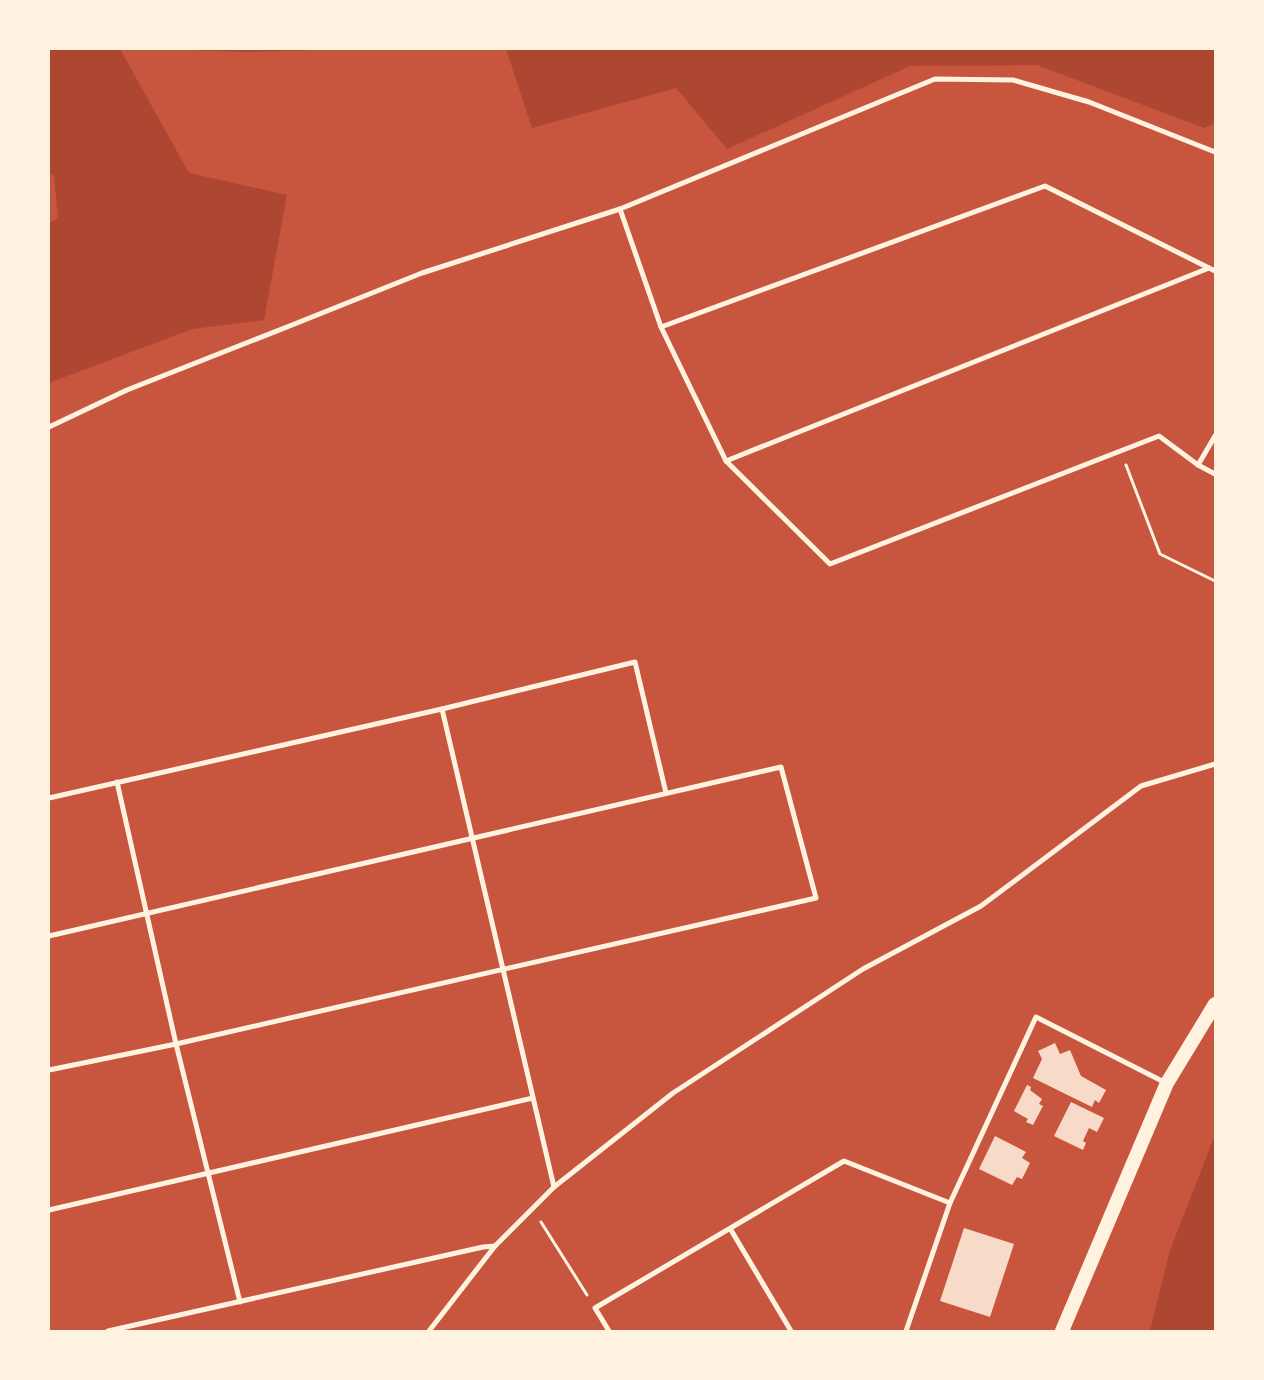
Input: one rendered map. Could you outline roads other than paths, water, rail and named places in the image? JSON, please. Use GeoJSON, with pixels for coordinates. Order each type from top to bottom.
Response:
{"type":"FeatureCollection","features":[{"type":"Feature","properties":{"kind":"highway"},"geometry":{"type":"LineString","coordinates":[[1062,1331],[1167,1084],[1215,1004]]}},
{"type":"Feature","properties":{"kind":"street"},"geometry":{"type":"LineString","coordinates":[[49,427],[127,390],[422,273],[620,209],[936,78],[1013,80],[1089,102],[1215,152]]}},
{"type":"Feature","properties":{"kind":"street"},"geometry":{"type":"LineString","coordinates":[[661,327],[1045,186],[1215,271]]}},
{"type":"Feature","properties":{"kind":"street"},"geometry":{"type":"LineString","coordinates":[[620,209],[661,327],[726,461],[830,564],[1159,436],[1198,465],[1215,474]]}},
{"type":"Feature","properties":{"kind":"street"},"geometry":{"type":"LineString","coordinates":[[726,461],[1209,268]]}},
{"type":"Feature","properties":{"kind":"street"},"geometry":{"type":"LineString","coordinates":[[1198,465],[1215,436]]}},
{"type":"Feature","properties":{"kind":"street"},"geometry":{"type":"LineString","coordinates":[[49,798],[442,709],[635,662],[666,793]]}},
{"type":"Feature","properties":{"kind":"street"},"geometry":{"type":"LineString","coordinates":[[442,709],[554,1187]]}},
{"type":"Feature","properties":{"kind":"street"},"geometry":{"type":"LineString","coordinates":[[429,1331],[495,1246],[554,1187],[673,1093],[863,969],[981,906],[1141,786],[1215,764]]}},
{"type":"Feature","properties":{"kind":"street"},"geometry":{"type":"LineString","coordinates":[[49,936],[781,766],[816,898],[176,1044],[49,1070]]}},
{"type":"Feature","properties":{"kind":"street"},"geometry":{"type":"LineString","coordinates":[[117,782],[176,1044],[240,1302]]}},
{"type":"Feature","properties":{"kind":"street"},"geometry":{"type":"LineString","coordinates":[[906,1331],[950,1202],[1036,1016],[1167,1084]]}},
{"type":"Feature","properties":{"kind":"street"},"geometry":{"type":"LineString","coordinates":[[49,1210],[533,1098]]}},
{"type":"Feature","properties":{"kind":"street"},"geometry":{"type":"LineString","coordinates":[[609,1331],[595,1308],[731,1230],[844,1161],[950,1202]]}},
{"type":"Feature","properties":{"kind":"street"},"geometry":{"type":"LineString","coordinates":[[731,1230],[790,1331]]}},
{"type":"Feature","properties":{"kind":"street"},"geometry":{"type":"LineString","coordinates":[[108,1331],[483,1247],[495,1246]]}}]}
